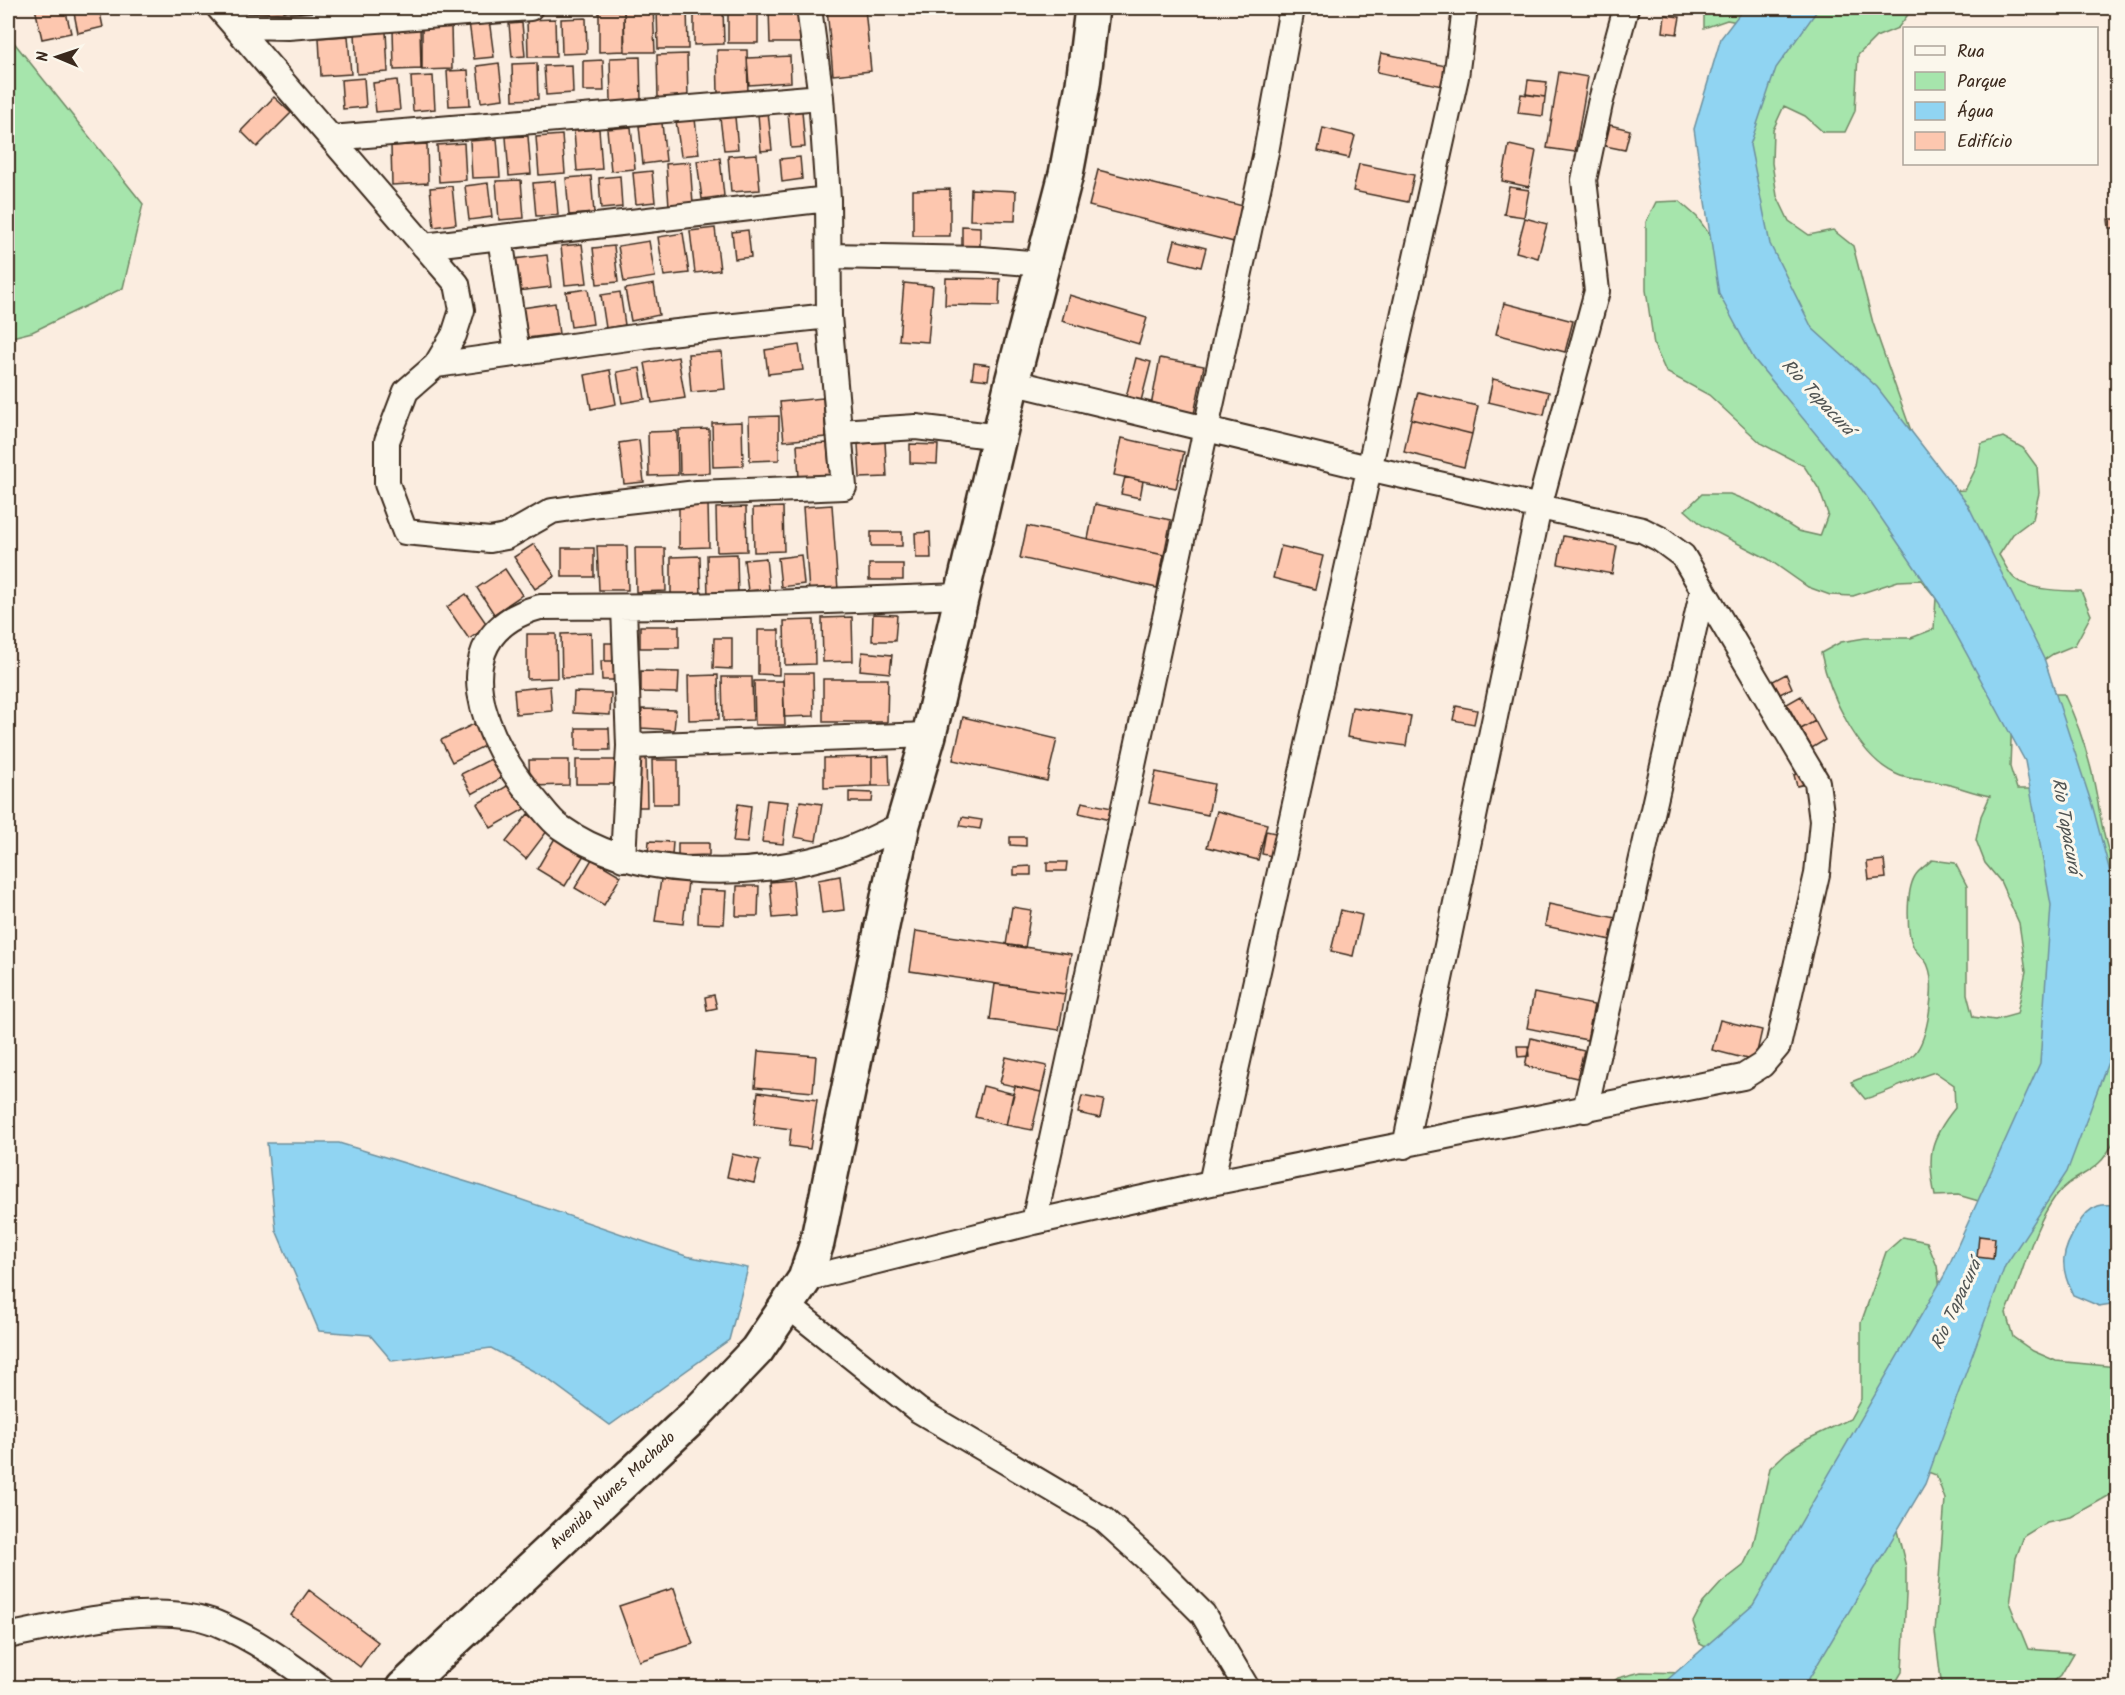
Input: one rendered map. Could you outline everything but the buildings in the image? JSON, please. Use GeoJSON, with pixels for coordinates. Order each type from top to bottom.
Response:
{"type":"FeatureCollection","features":[{"type":"Feature","properties":{"kind":"main road","name":"Avenida Nunes Machado"},"geometry":{"type":"LineString","coordinates":[[403,1688],[695,1415],[757,1350],[805,1279],[817,1243],[903,824],[929,735],[1012,381],[1066,174],[1083,84],[1092,8]]}},
{"type":"Feature","properties":{"kind":"street"},"geometry":{"type":"LineString","coordinates":[[225,14],[243,26],[288,27],[530,8]]}},
{"type":"Feature","properties":{"kind":"street"},"geometry":{"type":"LineString","coordinates":[[225,14],[457,284],[462,310],[454,335],[436,365],[406,391],[387,441],[387,484],[405,532],[490,540],[506,537],[552,511],[598,504],[697,493],[844,488],[830,316],[828,199],[821,98],[809,8]]}},
{"type":"Feature","properties":{"kind":"street"},"geometry":{"type":"LineString","coordinates":[[1034,1222],[1266,152],[1292,8]]}},
{"type":"Feature","properties":{"kind":"street"},"geometry":{"type":"LineString","coordinates":[[1211,1183],[1456,76],[1465,8]]}},
{"type":"Feature","properties":{"kind":"street"},"geometry":{"type":"LineString","coordinates":[[1406,1146],[1539,507],[1597,291],[1584,180],[1600,104],[1626,8]]}},
{"type":"Feature","properties":{"kind":"street"},"geometry":{"type":"LineString","coordinates":[[331,138],[821,98]]}},
{"type":"Feature","properties":{"kind":"street"},"geometry":{"type":"LineString","coordinates":[[424,246],[828,199]]}},
{"type":"Feature","properties":{"kind":"street"},"geometry":{"type":"LineString","coordinates":[[500,237],[516,354]]}},
{"type":"Feature","properties":{"kind":"street"},"geometry":{"type":"LineString","coordinates":[[830,256],[981,259],[1042,264]]}},
{"type":"Feature","properties":{"kind":"street"},"geometry":{"type":"LineString","coordinates":[[436,365],[649,335],[830,316]]}},
{"type":"Feature","properties":{"kind":"street"},"geometry":{"type":"LineString","coordinates":[[805,1279],[1034,1222],[1211,1183],[1406,1146],[1743,1077],[1762,1065],[1778,1046],[1814,885],[1822,821],[1817,782],[1683,556],[1660,539],[1642,530],[1368,468],[1012,381]]}},
{"type":"Feature","properties":{"kind":"street"},"geometry":{"type":"LineString","coordinates":[[840,432],[916,427],[1000,437]]}},
{"type":"Feature","properties":{"kind":"street"},"geometry":{"type":"LineString","coordinates":[[1585,1110],[1703,589]]}},
{"type":"Feature","properties":{"kind":"street"},"geometry":{"type":"LineString","coordinates":[[903,824],[855,847],[794,863],[697,871],[651,866],[623,859],[559,827],[515,776],[485,719],[477,672],[487,641],[502,624],[516,615],[540,607],[624,607],[961,596]]}},
{"type":"Feature","properties":{"kind":"street"},"geometry":{"type":"LineString","coordinates":[[623,859],[629,746],[624,607]]}},
{"type":"Feature","properties":{"kind":"street"},"geometry":{"type":"LineString","coordinates":[[629,746],[929,735]]}},
{"type":"Feature","properties":{"kind":"street"},"geometry":{"type":"LineString","coordinates":[[787,1305],[918,1410],[1102,1519],[1154,1565],[1203,1614],[1247,1688]]}},
{"type":"Feature","properties":{"kind":"street"},"geometry":{"type":"LineString","coordinates":[[8,1636],[86,1619],[170,1614],[214,1622],[271,1651],[322,1688]]}},
{"type":"Feature","properties":{"kind":"green space"},"geometry":{"type":"Polygon","coordinates":[[[1704,8],[1913,8],[1898,28],[1876,37],[1858,55],[1855,111],[1845,132],[1823,132],[1805,116],[1784,106],[1773,130],[1772,163],[1777,196],[1789,221],[1809,235],[1833,230],[1853,246],[1873,323],[1917,448],[1942,491],[1965,490],[1977,466],[1981,444],[2003,437],[2023,448],[2037,467],[2039,493],[2033,519],[2013,534],[1999,555],[2012,576],[2018,581],[2044,589],[2081,591],[2091,615],[2075,645],[2053,654],[2032,668],[2012,714],[2010,767],[2017,789],[2040,789],[2042,694],[2064,694],[2085,747],[2107,848],[2118,874],[2117,1136],[2102,1160],[2060,1191],[2046,1210],[2006,1313],[2013,1337],[2033,1351],[2056,1361],[2117,1367],[2117,1491],[2071,1517],[2047,1522],[2024,1536],[2016,1558],[2010,1605],[2028,1649],[2074,1653],[2061,1675],[2048,1687],[1945,1687],[1941,1680],[1935,1632],[1945,1499],[1936,1475],[1915,1467],[1894,1518],[1906,1567],[1906,1595],[1902,1672],[1893,1687],[1750,1687],[1721,1655],[1700,1644],[1693,1622],[1703,1603],[1721,1583],[1743,1566],[1753,1546],[1770,1468],[1787,1452],[1806,1440],[1850,1419],[1861,1399],[1861,1323],[1886,1252],[1903,1237],[1927,1242],[1937,1266],[1941,1296],[1982,1202],[1958,1195],[1935,1196],[1931,1170],[1932,1149],[1946,1119],[1955,1108],[1954,1085],[1935,1072],[1865,1099],[1851,1082],[1892,1067],[1914,1054],[1927,1025],[1931,999],[1930,975],[1927,963],[1911,941],[1908,923],[1910,891],[1918,872],[1932,860],[1955,863],[1967,886],[1967,994],[1973,1017],[1995,1020],[2017,1014],[2026,971],[2019,923],[2000,881],[1985,863],[1976,840],[1981,816],[1990,796],[1947,784],[1907,778],[1882,765],[1869,753],[1847,722],[1831,686],[1821,653],[1841,642],[1865,638],[1911,638],[1934,629],[1936,598],[1921,580],[1898,581],[1853,596],[1830,595],[1808,587],[1768,559],[1702,525],[1685,510],[1702,494],[1730,494],[1755,504],[1798,531],[1820,536],[1828,514],[1819,489],[1804,466],[1762,444],[1709,395],[1666,372],[1654,345],[1646,290],[1646,222],[1656,202],[1679,201],[1697,217],[1712,238],[1749,244],[1749,24],[1727,20],[1704,28],[1704,8]]]}},
{"type":"Feature","properties":{"kind":"green space"},"geometry":{"type":"Polygon","coordinates":[[[8,35],[143,204],[123,288],[32,332],[8,338],[8,35]]]}},
{"type":"Feature","properties":{"kind":"green space"},"geometry":{"type":"Polygon","coordinates":[[[1641,1672],[1687,1673],[1705,1688],[1605,1688],[1618,1678],[1641,1672]]]}},
{"type":"Feature","properties":{"kind":"water","name":"Rio Tapacurá"},"geometry":{"type":"Polygon","coordinates":[[[1744,8],[1825,8],[1816,12],[1776,68],[1750,145],[1770,244],[1812,328],[1877,387],[1968,505],[2045,661],[2093,808],[2117,898],[2117,1038],[2067,1172],[2005,1266],[1925,1484],[1804,1687],[1658,1688],[1753,1605],[1944,1276],[2040,1063],[2051,905],[2025,761],[1939,603],[1862,490],[1754,359],[1719,294],[1694,129],[1721,38],[1744,8]]]}},
{"type":"Feature","properties":{"kind":"water"},"geometry":{"type":"Polygon","coordinates":[[[267,1143],[339,1143],[490,1189],[686,1256],[748,1268],[729,1340],[610,1425],[546,1378],[491,1348],[392,1361],[370,1335],[319,1331],[276,1230],[267,1143]]]}},
{"type":"Feature","properties":{"kind":"water"},"geometry":{"type":"Polygon","coordinates":[[[2100,1205],[2117,1205],[2117,1303],[2099,1306],[2073,1295],[2065,1276],[2065,1251],[2072,1235],[2089,1211],[2100,1205]]]}}]}
